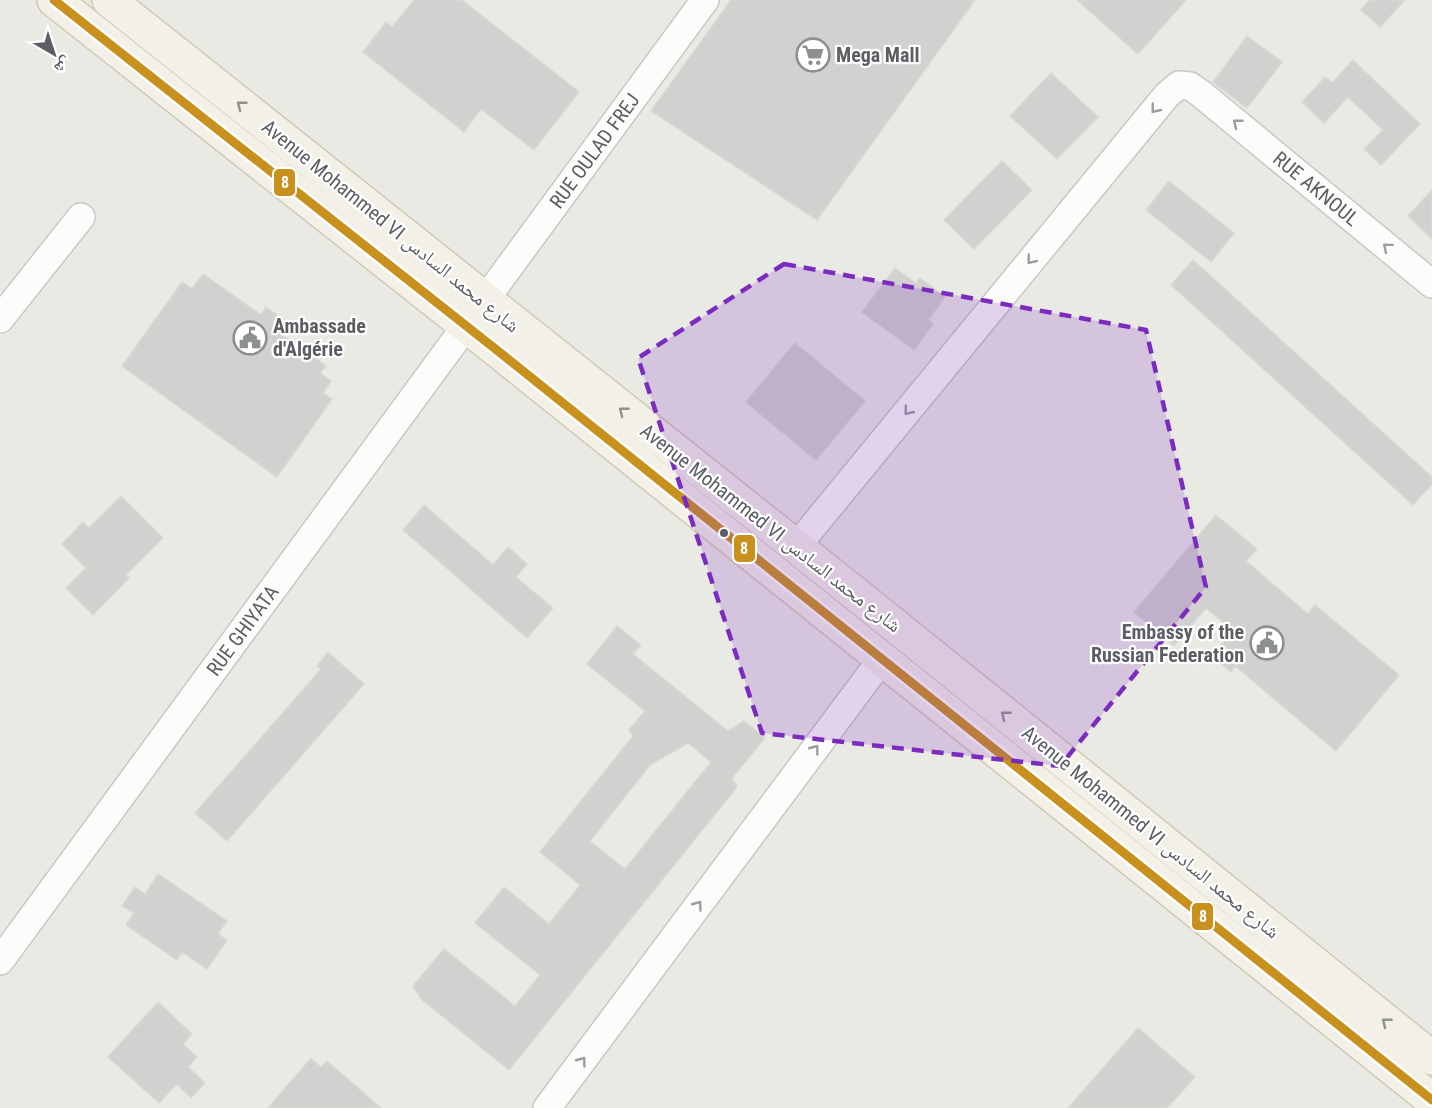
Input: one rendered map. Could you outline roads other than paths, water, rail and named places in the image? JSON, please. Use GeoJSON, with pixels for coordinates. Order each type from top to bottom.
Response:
{"type":"FeatureCollection","features":[{"type":"Feature","properties":{"kind":"main road"},"geometry":{"type":"LineString","coordinates":[[54,0],[476,314],[882,659],[1432,1101]]}},
{"type":"Feature","properties":{"kind":"main road","name":"Avenue Mohammed VI شارع محمد السادس"},"geometry":{"type":"LineString","coordinates":[[109,0],[476,314],[796,547],[1432,1058]]}},
{"type":"Feature","properties":{"kind":"street","name":"RUE OULAD FREJ"},"geometry":{"type":"LineString","coordinates":[[476,314],[705,0]]}},
{"type":"Feature","properties":{"kind":"street","name":"RUE AKNOUL"},"geometry":{"type":"LineString","coordinates":[[796,547],[1173,88],[1184,84],[1200,93],[1432,284]]}},
{"type":"Feature","properties":{"kind":"street"},"geometry":{"type":"LineString","coordinates":[[0,319],[81,217]]}},
{"type":"Feature","properties":{"kind":"street","name":"RUE GHIYATA"},"geometry":{"type":"LineString","coordinates":[[0,961],[476,314]]}},
{"type":"Feature","properties":{"kind":"street"},"geometry":{"type":"LineString","coordinates":[[547,1108],[882,659]]}},
{"type":"Feature","properties":{"kind":"place","name":"Mega Mall"},"geometry":{"type":"Point","coordinates":[813,55]}},
{"type":"Feature","properties":{"kind":"place","name":"Ambassade d'Algérie"},"geometry":{"type":"Point","coordinates":[250,338]}},
{"type":"Feature","properties":{"kind":"place","name":"Embassy of the Russian Federation"},"geometry":{"type":"Point","coordinates":[1267,643]}}]}
